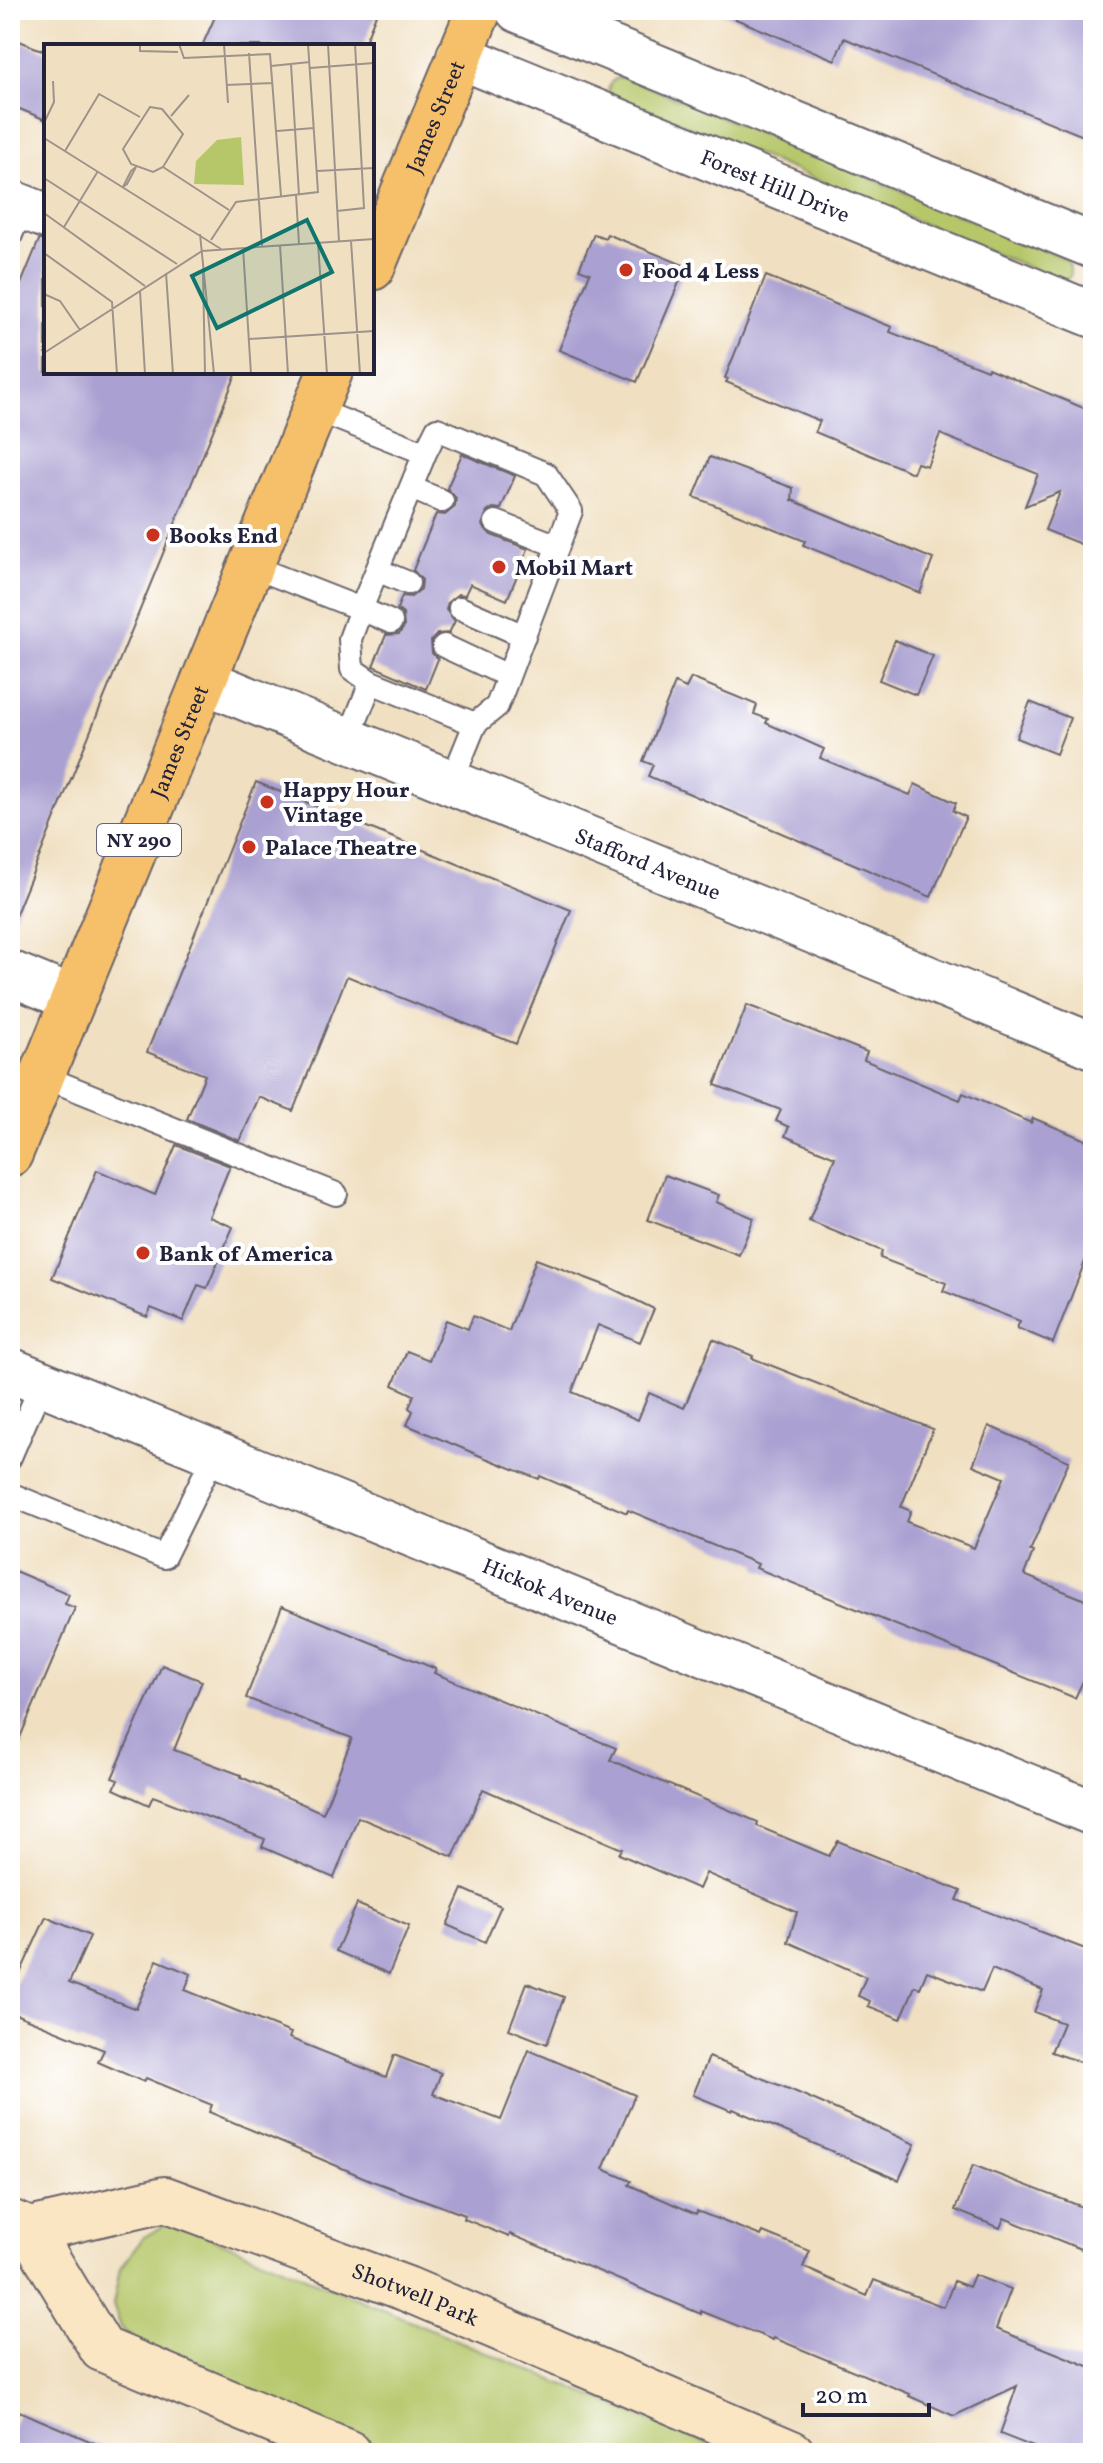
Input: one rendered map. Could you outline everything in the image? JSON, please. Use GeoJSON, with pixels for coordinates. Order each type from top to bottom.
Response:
{"type":"FeatureCollection","features":[{"type":"Feature","properties":{"kind":"main road","name":"James Street"},"geometry":{"type":"LineString","coordinates":[[374,263],[479,10]]}},
{"type":"Feature","properties":{"kind":"main road","name":"James Street"},"geometry":{"type":"LineString","coordinates":[[10,1154],[322,391]]}},
{"type":"Feature","properties":{"kind":"street"},"geometry":{"type":"LineString","coordinates":[[518,10],[1093,246]]}},
{"type":"Feature","properties":{"kind":"street"},"geometry":{"type":"LineString","coordinates":[[571,102],[595,42]]}},
{"type":"Feature","properties":{"kind":"street","name":"Forest Hill Drive"},"geometry":{"type":"LineString","coordinates":[[459,56],[1093,315]]}},
{"type":"Feature","properties":{"kind":"street","name":"Stafford Avenue"},"geometry":{"type":"LineString","coordinates":[[204,681],[1093,1046]]}},
{"type":"Feature","properties":{"kind":"street"},"geometry":{"type":"LineString","coordinates":[[10,973],[73,999]]}},
{"type":"Feature","properties":{"kind":"street","name":"Hickok Avenue"},"geometry":{"type":"LineString","coordinates":[[26,1376],[1093,1813]]}},
{"type":"Feature","properties":{"kind":"street","name":"Shotwell Park"},"geometry":{"type":"LineString","coordinates":[[349,2453],[102,2349],[20,2226],[165,2199],[407,2289],[792,2453]]}},
{"type":"Feature","properties":{"kind":"lane"},"geometry":{"type":"LineString","coordinates":[[322,391],[425,453]]}},
{"type":"Feature","properties":{"kind":"lane"},"geometry":{"type":"LineString","coordinates":[[451,783],[475,724],[497,706],[571,511],[546,474],[437,429],[350,639],[352,669],[371,682],[475,724]]}},
{"type":"Feature","properties":{"kind":"lane"},"geometry":{"type":"LineString","coordinates":[[411,488],[442,501]]}},
{"type":"Feature","properties":{"kind":"lane"},"geometry":{"type":"LineString","coordinates":[[496,522],[558,546]]}},
{"type":"Feature","properties":{"kind":"lane"},"geometry":{"type":"LineString","coordinates":[[251,566],[391,622]]}},
{"type":"Feature","properties":{"kind":"lane"},"geometry":{"type":"LineString","coordinates":[[377,570],[408,583]]}},
{"type":"Feature","properties":{"kind":"lane"},"geometry":{"type":"LineString","coordinates":[[460,608],[524,636]]}},
{"type":"Feature","properties":{"kind":"lane"},"geometry":{"type":"LineString","coordinates":[[444,646],[508,676]]}},
{"type":"Feature","properties":{"kind":"lane"},"geometry":{"type":"LineString","coordinates":[[348,740],[371,682]]}},
{"type":"Feature","properties":{"kind":"lane"},"geometry":{"type":"LineString","coordinates":[[42,1076],[336,1194]]}},
{"type":"Feature","properties":{"kind":"lane"},"geometry":{"type":"LineString","coordinates":[[10,1457],[26,1376]]}},
{"type":"Feature","properties":{"kind":"lane"},"geometry":{"type":"LineString","coordinates":[[10,1494],[164,1557],[215,1453]]}},
{"type":"Feature","properties":{"kind":"green space"},"geometry":{"type":"Polygon","coordinates":[[[624,77],[1064,258],[1070,266],[1070,276],[1064,282],[608,93],[612,81],[624,77]]]}},
{"type":"Feature","properties":{"kind":"green space"},"geometry":{"type":"Polygon","coordinates":[[[167,2224],[188,2228],[728,2453],[397,2453],[138,2345],[121,2327],[113,2305],[120,2268],[144,2237],[167,2224]]]}},
{"type":"Feature","properties":{"kind":"building"},"geometry":{"type":"Polygon","coordinates":[[[218,10],[378,10],[364,44],[203,44],[218,10]]]}},
{"type":"Feature","properties":{"kind":"building"},"geometry":{"type":"Polygon","coordinates":[[[714,10],[1093,10],[1093,140],[844,38],[835,60],[714,10]]]}},
{"type":"Feature","properties":{"kind":"building"},"geometry":{"type":"Polygon","coordinates":[[[10,37],[44,51],[44,119],[10,105],[10,37]]]}},
{"type":"Feature","properties":{"kind":"building"},"geometry":{"type":"Polygon","coordinates":[[[594,234],[605,238],[607,234],[686,266],[637,382],[559,350],[590,273],[579,269],[594,234]]]}},
{"type":"Feature","properties":{"kind":"building"},"geometry":{"type":"Polygon","coordinates":[[[39,240],[44,240],[44,374],[236,374],[11,926],[10,311],[39,240]]]}},
{"type":"Feature","properties":{"kind":"building"},"geometry":{"type":"Polygon","coordinates":[[[766,276],[892,327],[890,332],[988,368],[1093,412],[1093,549],[1045,530],[1060,492],[1025,506],[1038,474],[940,434],[927,466],[917,463],[913,473],[815,432],[820,421],[726,382],[766,276]]]}},
{"type":"Feature","properties":{"kind":"building"},"geometry":{"type":"Polygon","coordinates":[[[462,454],[515,476],[501,509],[493,508],[487,512],[482,525],[491,535],[528,549],[507,600],[470,584],[465,595],[458,594],[448,602],[446,610],[455,621],[449,633],[437,634],[431,641],[432,653],[438,659],[426,689],[373,666],[386,635],[399,634],[404,627],[403,614],[397,609],[402,596],[411,597],[421,589],[422,580],[413,570],[436,514],[445,515],[455,507],[456,498],[447,488],[462,454]]]}},
{"type":"Feature","properties":{"kind":"building"},"geometry":{"type":"Polygon","coordinates":[[[710,457],[793,488],[792,500],[933,559],[920,593],[803,545],[805,541],[694,497],[710,457]]]}},
{"type":"Feature","properties":{"kind":"building"},"geometry":{"type":"Polygon","coordinates":[[[895,640],[933,656],[916,695],[879,680],[895,640]]]}},
{"type":"Feature","properties":{"kind":"building"},"geometry":{"type":"Polygon","coordinates":[[[691,678],[757,705],[754,714],[768,719],[766,723],[824,749],[820,758],[910,795],[915,784],[956,803],[953,811],[966,817],[931,897],[648,776],[653,765],[643,761],[675,683],[686,688],[691,678]]]}},
{"type":"Feature","properties":{"kind":"building"},"geometry":{"type":"Polygon","coordinates":[[[1030,702],[1070,718],[1056,754],[1016,738],[1030,702]]]}},
{"type":"Feature","properties":{"kind":"building"},"geometry":{"type":"Polygon","coordinates":[[[256,782],[571,910],[516,1044],[347,976],[293,1111],[259,1097],[240,1141],[187,1119],[205,1075],[147,1052],[256,782]]]}},
{"type":"Feature","properties":{"kind":"building"},"geometry":{"type":"Polygon","coordinates":[[[747,1005],[867,1052],[864,1060],[960,1100],[963,1093],[1031,1123],[1033,1118],[1093,1143],[1093,1241],[1053,1343],[1017,1328],[1020,1321],[943,1291],[946,1283],[880,1258],[882,1251],[809,1221],[835,1157],[785,1136],[789,1127],[776,1121],[781,1110],[715,1085],[747,1005]]]}},
{"type":"Feature","properties":{"kind":"building","name":"Bank of America"},"geometry":{"type":"Polygon","coordinates":[[[176,1145],[230,1166],[209,1217],[233,1227],[207,1288],[198,1285],[183,1321],[151,1308],[147,1317],[52,1278],[97,1170],[155,1195],[176,1145]]]}},
{"type":"Feature","properties":{"kind":"building"},"geometry":{"type":"Polygon","coordinates":[[[665,1175],[719,1195],[716,1202],[754,1218],[739,1255],[648,1220],[665,1175]]]}},
{"type":"Feature","properties":{"kind":"building"},"geometry":{"type":"Polygon","coordinates":[[[536,1259],[607,1286],[654,1309],[640,1342],[598,1325],[572,1392],[638,1420],[649,1393],[684,1408],[713,1339],[752,1358],[933,1429],[901,1507],[911,1511],[907,1522],[974,1548],[1004,1478],[973,1465],[989,1426],[1069,1461],[1030,1551],[1033,1552],[1024,1575],[1093,1603],[1093,1660],[1075,1698],[756,1568],[758,1564],[628,1510],[627,1513],[407,1425],[413,1411],[409,1408],[414,1395],[393,1385],[407,1351],[429,1360],[446,1320],[468,1329],[473,1316],[509,1331],[536,1259]]]}},
{"type":"Feature","properties":{"kind":"building"},"geometry":{"type":"Polygon","coordinates":[[[10,1569],[69,1594],[65,1604],[75,1608],[10,1761],[10,1569]]]}},
{"type":"Feature","properties":{"kind":"building"},"geometry":{"type":"Polygon","coordinates":[[[282,1606],[616,1748],[610,1760],[758,1822],[757,1826],[829,1856],[838,1841],[961,1891],[957,1900],[1093,1952],[1093,2066],[1051,2052],[1063,2023],[1034,2012],[1043,1990],[992,1969],[982,1992],[927,1971],[920,1988],[915,1986],[901,2019],[868,2006],[870,2001],[858,1996],[866,1977],[788,1942],[797,1912],[706,1873],[699,1889],[619,1854],[622,1849],[483,1789],[453,1857],[358,1817],[334,1878],[262,1847],[265,1839],[153,1796],[149,1805],[114,1789],[118,1780],[112,1778],[162,1665],[202,1681],[174,1750],[241,1775],[323,1813],[352,1738],[246,1698],[282,1606]]]}},
{"type":"Feature","properties":{"kind":"building"},"geometry":{"type":"Polygon","coordinates":[[[463,1889],[501,1906],[485,1942],[447,1925],[463,1889]]]}},
{"type":"Feature","properties":{"kind":"building"},"geometry":{"type":"Polygon","coordinates":[[[357,1904],[409,1926],[389,1974],[336,1951],[357,1904]]]}},
{"type":"Feature","properties":{"kind":"building"},"geometry":{"type":"Polygon","coordinates":[[[46,1917],[90,1936],[69,1983],[136,2009],[157,1960],[191,1974],[185,1990],[291,2033],[289,2038],[386,2077],[394,2055],[441,2073],[433,2094],[501,2120],[529,2050],[635,2095],[603,2169],[631,2181],[629,2185],[696,2214],[697,2211],[761,2236],[763,2232],[810,2251],[803,2267],[867,2296],[874,2280],[944,2307],[954,2281],[969,2287],[974,2275],[1011,2289],[996,2329],[1093,2368],[1093,2453],[1049,2453],[1000,2434],[1017,2386],[954,2416],[910,2394],[774,2338],[701,2311],[701,2314],[510,2234],[509,2237],[464,2219],[465,2215],[375,2182],[209,2112],[212,2105],[146,2078],[144,2082],[98,2062],[104,2050],[10,2012],[10,1995],[46,1917]]]}},
{"type":"Feature","properties":{"kind":"building"},"geometry":{"type":"Polygon","coordinates":[[[527,1983],[564,1997],[547,2044],[509,2029],[527,1983]]]}},
{"type":"Feature","properties":{"kind":"building"},"geometry":{"type":"Polygon","coordinates":[[[709,2057],[915,2144],[899,2180],[693,2095],[709,2057]]]}},
{"type":"Feature","properties":{"kind":"building"},"geometry":{"type":"Polygon","coordinates":[[[973,2165],[1093,2211],[1093,2254],[1004,2218],[1000,2228],[955,2210],[973,2165]]]}},
{"type":"Feature","properties":{"kind":"building"},"geometry":{"type":"Polygon","coordinates":[[[19,2411],[118,2453],[10,2453],[10,2432],[19,2411]]]}},
{"type":"Feature","properties":{"kind":"place","name":"Food 4 Less"},"geometry":{"type":"Point","coordinates":[626,270]}},
{"type":"Feature","properties":{"kind":"place","name":"Books End"},"geometry":{"type":"Point","coordinates":[153,535]}},
{"type":"Feature","properties":{"kind":"place","name":"Mobil Mart"},"geometry":{"type":"Point","coordinates":[499,567]}},
{"type":"Feature","properties":{"kind":"place","name":"Happy Hour Vintage"},"geometry":{"type":"Point","coordinates":[267,802]}},
{"type":"Feature","properties":{"kind":"place","name":"Palace Theatre"},"geometry":{"type":"Point","coordinates":[249,847]}},
{"type":"Feature","properties":{"kind":"place","name":"Bank of America"},"geometry":{"type":"Point","coordinates":[143,1253]}}]}
